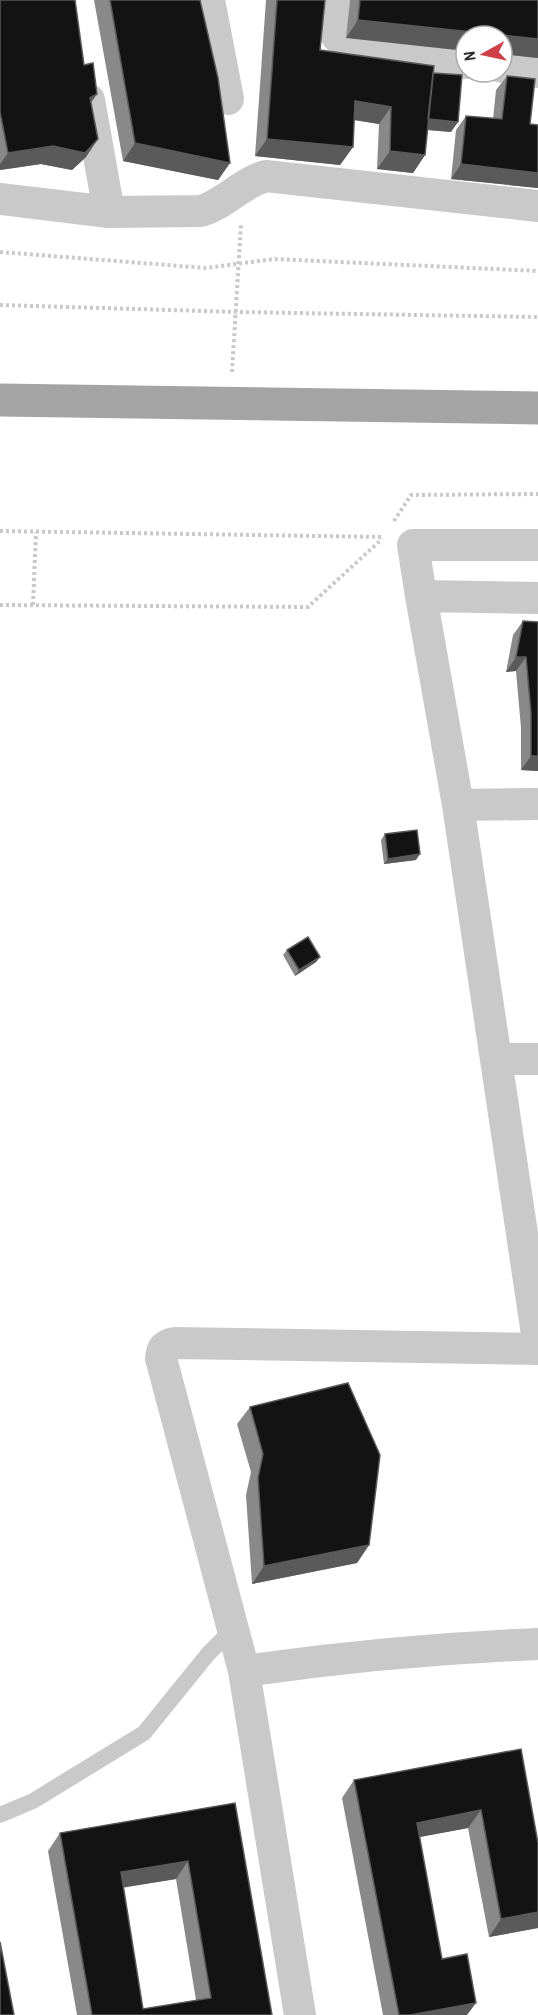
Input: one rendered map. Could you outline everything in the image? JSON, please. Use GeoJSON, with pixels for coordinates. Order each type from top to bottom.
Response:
{"type":"FeatureCollection","features":[{"type":"Feature","properties":{"kind":"main road"},"geometry":{"type":"LineString","coordinates":[[0,400],[538,408]]}},
{"type":"Feature","properties":{"kind":"street"},"geometry":{"type":"LineString","coordinates":[[209,0],[228,99]]}},
{"type":"Feature","properties":{"kind":"street"},"geometry":{"type":"LineString","coordinates":[[334,0],[333,31],[343,44],[358,49],[454,61]]}},
{"type":"Feature","properties":{"kind":"street"},"geometry":{"type":"LineString","coordinates":[[514,69],[538,72]]}},
{"type":"Feature","properties":{"kind":"street"},"geometry":{"type":"LineString","coordinates":[[84,70],[109,212]]}},
{"type":"Feature","properties":{"kind":"street"},"geometry":{"type":"LineString","coordinates":[[0,199],[109,212],[201,211],[212,208],[244,185],[266,176],[538,206]]}},
{"type":"Feature","properties":{"kind":"street"},"geometry":{"type":"LineString","coordinates":[[538,545],[413,545],[458,805],[538,1341]]}},
{"type":"Feature","properties":{"kind":"street"},"geometry":{"type":"LineString","coordinates":[[421,596],[538,598]]}},
{"type":"Feature","properties":{"kind":"street"},"geometry":{"type":"LineString","coordinates":[[458,805],[538,804]]}},
{"type":"Feature","properties":{"kind":"street"},"geometry":{"type":"LineString","coordinates":[[496,1059],[538,1059]]}},
{"type":"Feature","properties":{"kind":"street"},"geometry":{"type":"LineString","coordinates":[[300,2015],[244,1671],[161,1358],[164,1347],[174,1343],[538,1349]]}},
{"type":"Feature","properties":{"kind":"street"},"geometry":{"type":"LineString","coordinates":[[244,1671],[370,1654],[538,1644]]}},
{"type":"Feature","properties":{"kind":"lane"},"geometry":{"type":"LineString","coordinates":[[0,1815],[33,1801],[144,1733],[208,1654],[232,1630]]}},
{"type":"Feature","properties":{"kind":"path"},"geometry":{"type":"LineString","coordinates":[[230,403],[244,185]]}},
{"type":"Feature","properties":{"kind":"path"},"geometry":{"type":"LineString","coordinates":[[0,252],[206,268],[274,259],[538,271]]}},
{"type":"Feature","properties":{"kind":"path"},"geometry":{"type":"LineString","coordinates":[[0,304],[236,312],[538,317]]}},
{"type":"Feature","properties":{"kind":"path"},"geometry":{"type":"LineString","coordinates":[[0,605],[308,607],[382,538],[411,495],[538,494]]}},
{"type":"Feature","properties":{"kind":"path"},"geometry":{"type":"LineString","coordinates":[[0,531],[382,538]]}},
{"type":"Feature","properties":{"kind":"path"},"geometry":{"type":"LineString","coordinates":[[33,605],[36,532]]}},
{"type":"Feature","properties":{"kind":"building"},"geometry":{"type":"Polygon","coordinates":[[[0,0],[75,0],[84,65],[93,63],[97,94],[90,98],[98,139],[85,153],[53,146],[8,153],[0,112],[0,0]]]}},
{"type":"Feature","properties":{"kind":"building"},"geometry":{"type":"Polygon","coordinates":[[[110,0],[200,0],[218,78],[230,163],[135,143],[110,0]]]}},
{"type":"Feature","properties":{"kind":"building"},"geometry":{"type":"Polygon","coordinates":[[[277,0],[325,0],[320,50],[434,66],[425,155],[390,151],[391,107],[355,101],[353,147],[267,139],[277,0]]]}},
{"type":"Feature","properties":{"kind":"building"},"geometry":{"type":"Polygon","coordinates":[[[360,0],[538,0],[538,39],[514,36],[514,24],[454,24],[454,30],[358,20],[360,0]]]}},
{"type":"Feature","properties":{"kind":"building"},"geometry":{"type":"Polygon","coordinates":[[[433,73],[454,74],[454,84],[461,84],[458,122],[428,119],[433,73]]]}},
{"type":"Feature","properties":{"kind":"building"},"geometry":{"type":"Polygon","coordinates":[[[514,77],[535,79],[530,124],[538,125],[538,173],[461,164],[466,116],[502,119],[506,84],[514,84],[514,77]]]}},
{"type":"Feature","properties":{"kind":"building"},"geometry":{"type":"Polygon","coordinates":[[[523,621],[538,622],[538,756],[531,756],[531,713],[526,657],[516,657],[523,621]]]}},
{"type":"Feature","properties":{"kind":"building"},"geometry":{"type":"Polygon","coordinates":[[[417,830],[420,854],[388,859],[385,834],[417,830]]]}},
{"type":"Feature","properties":{"kind":"building"},"geometry":{"type":"Polygon","coordinates":[[[308,937],[320,957],[299,970],[287,950],[308,937]]]}},
{"type":"Feature","properties":{"kind":"building"},"geometry":{"type":"Polygon","coordinates":[[[348,1383],[380,1455],[369,1545],[264,1566],[258,1478],[263,1454],[250,1407],[348,1383]]]}},
{"type":"Feature","properties":{"kind":"building"},"geometry":{"type":"Polygon","coordinates":[[[521,1749],[538,1843],[538,1912],[501,1919],[481,1810],[417,1823],[442,1959],[467,1954],[476,2003],[399,2015],[354,1780],[521,1749]]]}},
{"type":"Feature","properties":{"kind":"building"},"geometry":{"type":"Polygon","coordinates":[[[235,1803],[272,2015],[92,2015],[60,1833],[235,1803]],[[188,1861],[121,1872],[143,2009],[211,1998],[188,1861]]]}},
{"type":"Feature","properties":{"kind":"building"},"geometry":{"type":"Polygon","coordinates":[[[0,1942],[14,2015],[0,2015],[0,1942]]]}}]}
